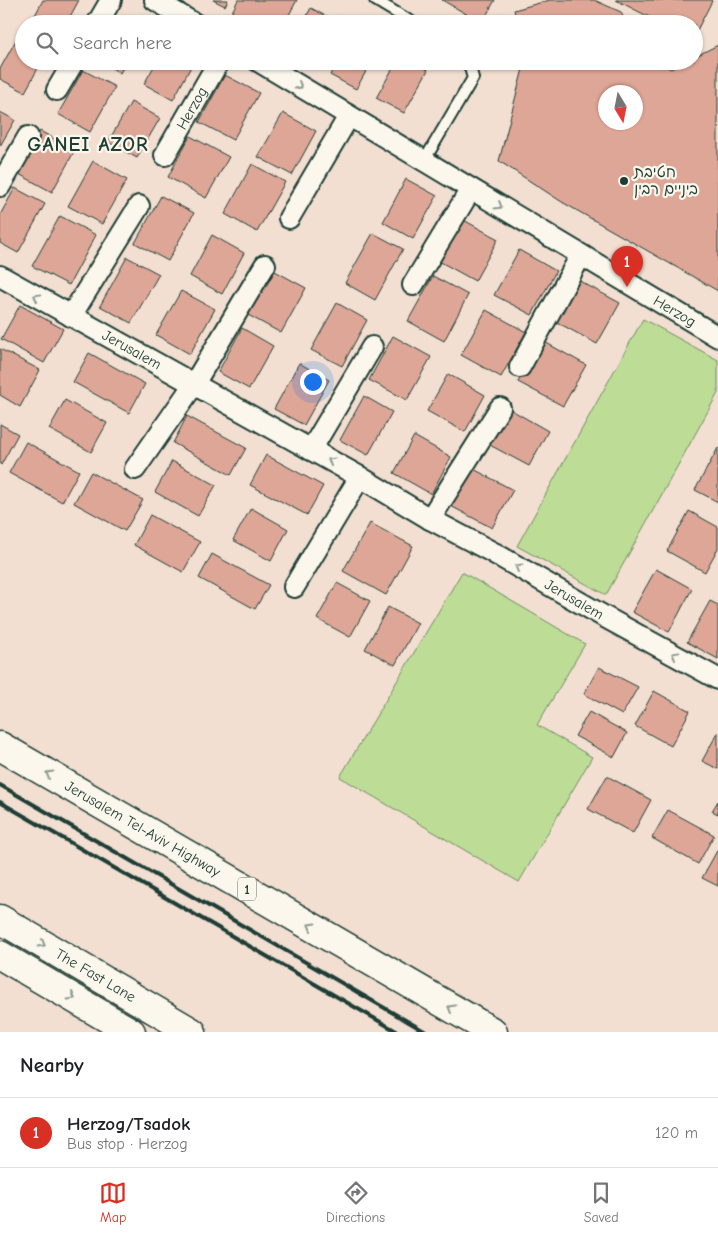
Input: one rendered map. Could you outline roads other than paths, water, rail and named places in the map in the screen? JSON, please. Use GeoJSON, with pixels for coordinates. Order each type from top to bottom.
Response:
{"type":"FeatureCollection","features":[{"type":"Feature","properties":{"kind":"highway","name":"Jerusalem Tel-Aviv Highway"},"geometry":{"type":"LineString","coordinates":[[0,746],[493,1032]]}},
{"type":"Feature","properties":{"kind":"highway","name":"The Fast Lane"},"geometry":{"type":"LineString","coordinates":[[0,919],[192,1032]]}},
{"type":"Feature","properties":{"kind":"highway"},"geometry":{"type":"LineString","coordinates":[[0,955],[131,1032]]}},
{"type":"Feature","properties":{"kind":"street"},"geometry":{"type":"LineString","coordinates":[[102,15],[111,0]]}},
{"type":"Feature","properties":{"kind":"street"},"geometry":{"type":"LineString","coordinates":[[156,0],[180,15]]}},
{"type":"Feature","properties":{"kind":"street"},"geometry":{"type":"LineString","coordinates":[[57,90],[69,70]]}},
{"type":"Feature","properties":{"kind":"street","name":"Herzog"},"geometry":{"type":"LineString","coordinates":[[165,155],[214,70]]}},
{"type":"Feature","properties":{"kind":"street","name":"Herzog"},"geometry":{"type":"LineString","coordinates":[[273,70],[718,337]]}},
{"type":"Feature","properties":{"kind":"street"},"geometry":{"type":"LineString","coordinates":[[289,218],[349,116]]}},
{"type":"Feature","properties":{"kind":"street"},"geometry":{"type":"LineString","coordinates":[[0,186],[28,137]]}},
{"type":"Feature","properties":{"kind":"street"},"geometry":{"type":"LineString","coordinates":[[413,285],[471,190]]}},
{"type":"Feature","properties":{"kind":"street"},"geometry":{"type":"LineString","coordinates":[[71,316],[139,206]]}},
{"type":"Feature","properties":{"kind":"street"},"geometry":{"type":"LineString","coordinates":[[520,367],[581,255]]}},
{"type":"Feature","properties":{"kind":"street"},"geometry":{"type":"LineString","coordinates":[[136,469],[194,384],[265,265]]}},
{"type":"Feature","properties":{"kind":"street","name":"Jerusalem"},"geometry":{"type":"LineString","coordinates":[[3,284],[71,316],[718,679]]}},
{"type":"Feature","properties":{"kind":"street"},"geometry":{"type":"LineString","coordinates":[[311,450],[372,347]]}},
{"type":"Feature","properties":{"kind":"street"},"geometry":{"type":"LineString","coordinates":[[430,519],[500,408]]}},
{"type":"Feature","properties":{"kind":"street"},"geometry":{"type":"LineString","coordinates":[[294,587],[360,477]]}},
{"type":"Feature","properties":{"kind":"lane"},"geometry":{"type":"LineString","coordinates":[[375,0],[399,15]]}},
{"type":"Feature","properties":{"kind":"lane"},"geometry":{"type":"LineString","coordinates":[[424,161],[473,78],[471,70]]}},
{"type":"Feature","properties":{"kind":"railway"},"geometry":{"type":"LineString","coordinates":[[0,785],[426,1032]]}},
{"type":"Feature","properties":{"kind":"railway"},"geometry":{"type":"LineString","coordinates":[[0,802],[398,1032]]}},
{"type":"Feature","properties":{"kind":"place","name":"חטיבת ביניים רבין"},"geometry":{"type":"Point","coordinates":[624,181]}},
{"type":"Feature","properties":{"kind":"place","name":"Herzog/Tsadok"},"geometry":{"type":"Point","coordinates":[627,287]}},
{"type":"Feature","properties":{"kind":"district","name":"GANEI AZOR"},"geometry":{"type":"Point","coordinates":[88,144]}}]}
